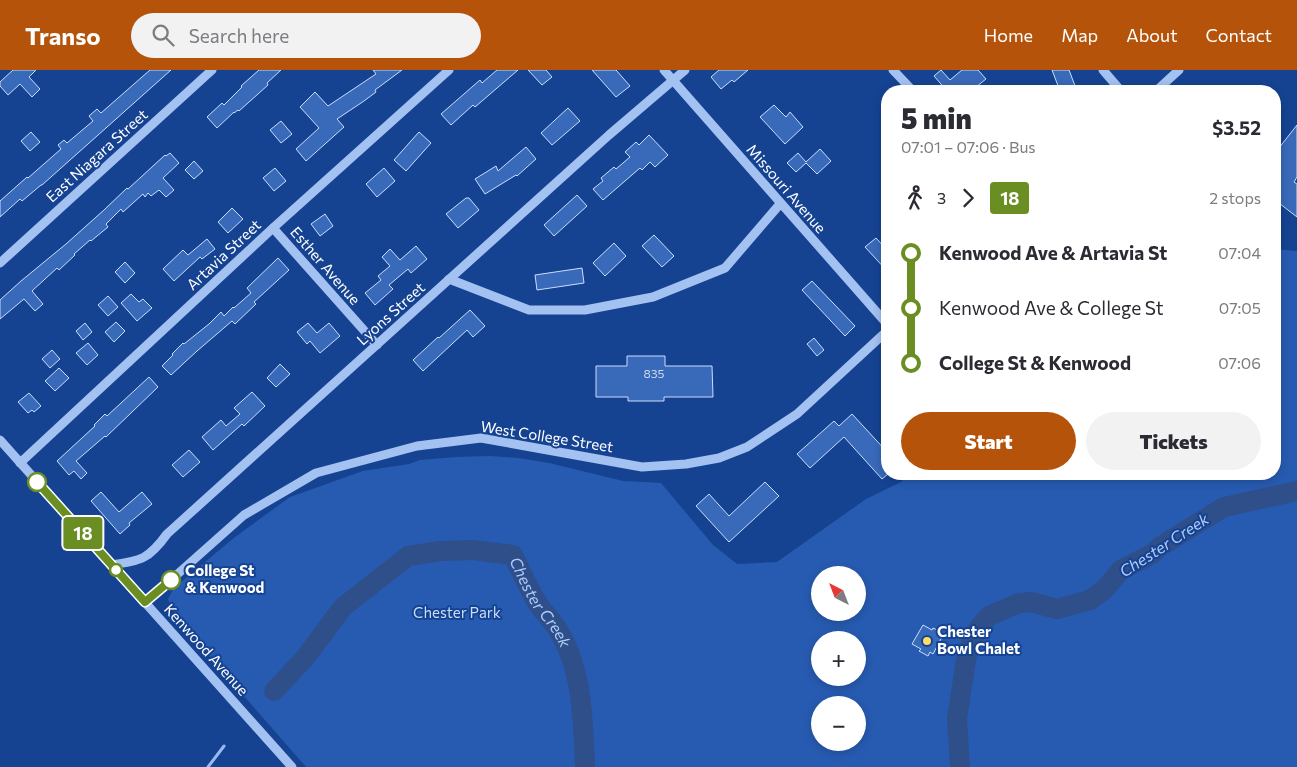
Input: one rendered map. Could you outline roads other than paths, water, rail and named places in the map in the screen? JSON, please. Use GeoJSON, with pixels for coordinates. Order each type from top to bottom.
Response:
{"type":"FeatureCollection","features":[{"type":"Feature","properties":{"kind":"street","name":"East Niagara Street"},"geometry":{"type":"LineString","coordinates":[[0,263],[212,70]]}},
{"type":"Feature","properties":{"kind":"street","name":"Artavia Street"},"geometry":{"type":"LineString","coordinates":[[20,463],[273,228],[449,70]]}},
{"type":"Feature","properties":{"kind":"street","name":"Missouri Avenue"},"geometry":{"type":"LineString","coordinates":[[664,70],[881,317]]}},
{"type":"Feature","properties":{"kind":"street","name":"Lyons Street"},"geometry":{"type":"LineString","coordinates":[[111,565],[131,563],[148,556],[167,534],[609,135],[685,70]]}},
{"type":"Feature","properties":{"kind":"street"},"geometry":{"type":"LineString","coordinates":[[893,70],[907,85]]}},
{"type":"Feature","properties":{"kind":"street"},"geometry":{"type":"LineString","coordinates":[[1103,70],[1116,85]]}},
{"type":"Feature","properties":{"kind":"street"},"geometry":{"type":"LineString","coordinates":[[1163,85],[1180,70]]}},
{"type":"Feature","properties":{"kind":"street"},"geometry":{"type":"LineString","coordinates":[[449,280],[529,310],[585,310],[653,297],[725,268],[780,204]]}},
{"type":"Feature","properties":{"kind":"street","name":"Esther Avenue"},"geometry":{"type":"LineString","coordinates":[[273,228],[377,345]]}},
{"type":"Feature","properties":{"kind":"street","name":"West College Street"},"geometry":{"type":"LineString","coordinates":[[145,602],[244,515],[316,473],[417,446],[481,438],[642,467],[686,464],[720,458],[747,447],[797,414],[881,336]]}},
{"type":"Feature","properties":{"kind":"street","name":"Kenwood Avenue"},"geometry":{"type":"LineString","coordinates":[[0,440],[292,767]]}},
{"type":"Feature","properties":{"kind":"waterway","name":"Chester Creek"},"geometry":{"type":"LineString","coordinates":[[960,767],[957,719],[966,660],[978,629],[989,616],[1019,603],[1031,602],[1057,609],[1090,600],[1104,590],[1121,570],[1152,554],[1161,546],[1224,507],[1297,491]]}},
{"type":"Feature","properties":{"kind":"waterway","name":"Chester Creek"},"geometry":{"type":"LineString","coordinates":[[274,691],[305,658],[343,607],[408,556],[441,551],[472,550],[513,555],[535,599],[558,630],[572,662],[580,696],[585,767]]}},
{"type":"Feature","properties":{"kind":"waterway","name":"Chester Creek"},"geometry":{"type":"LineString","coordinates":[[208,767],[224,746]]}},
{"type":"Feature","properties":{"kind":"place","name":"College St & Kenwood"},"geometry":{"type":"Point","coordinates":[171,580]}},
{"type":"Feature","properties":{"kind":"place","name":"Chester Bowl Chalet"},"geometry":{"type":"Point","coordinates":[927,641]}},
{"type":"Feature","properties":{"kind":"park label","name":"Chester Park"},"geometry":{"type":"Point","coordinates":[457,613]}}]}
